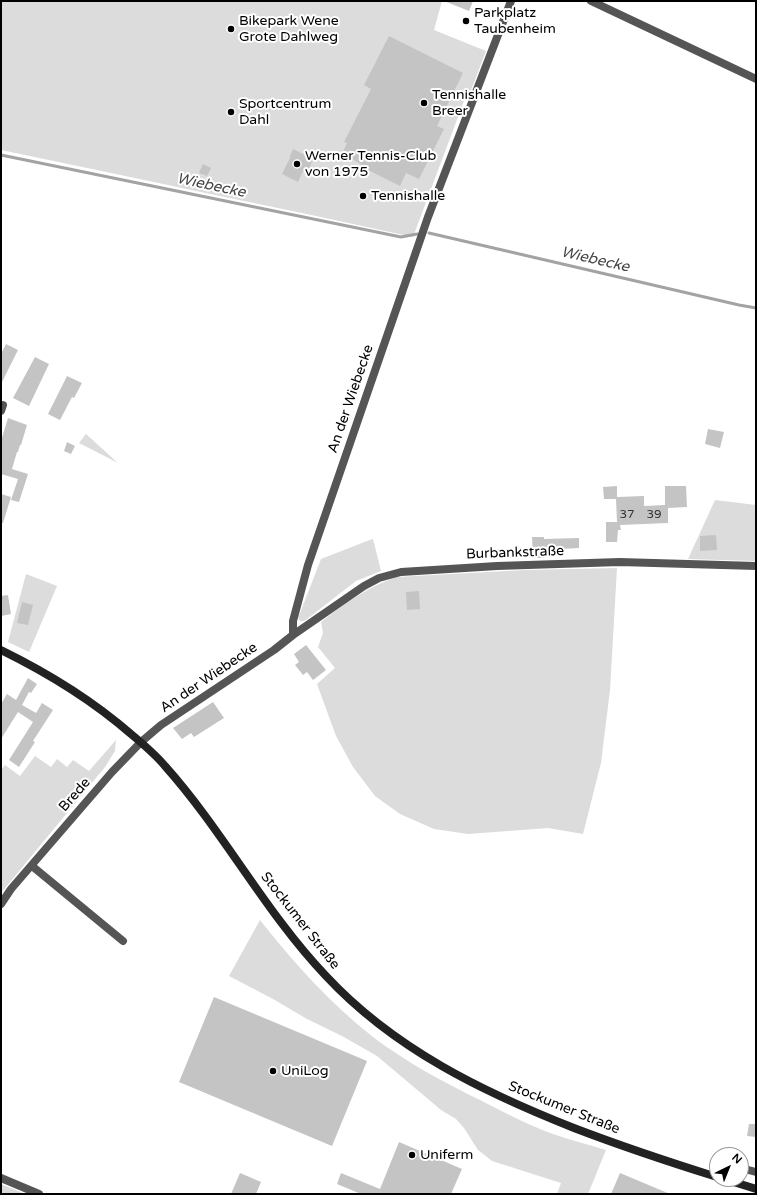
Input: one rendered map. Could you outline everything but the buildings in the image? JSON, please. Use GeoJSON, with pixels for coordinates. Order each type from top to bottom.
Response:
{"type":"FeatureCollection","features":[{"type":"Feature","properties":{"kind":"main road","name":"Stockumer Straße"},"geometry":{"type":"LineString","coordinates":[[1,650],[66,685],[114,719],[141,742],[163,764],[189,795],[218,833],[263,900],[301,948],[327,978],[354,1004],[382,1027],[419,1053],[460,1077],[501,1098],[638,1152],[709,1174]]}},
{"type":"Feature","properties":{"kind":"street","name":"An der Wiebecke"},"geometry":{"type":"LineString","coordinates":[[141,742],[161,725],[274,650],[293,635],[293,622],[308,565],[428,217],[511,1]]}},
{"type":"Feature","properties":{"kind":"street"},"geometry":{"type":"LineString","coordinates":[[591,1],[756,80]]}},
{"type":"Feature","properties":{"kind":"street","name":"Burbankstraße"},"geometry":{"type":"LineString","coordinates":[[293,635],[364,586],[379,578],[401,572],[497,566],[620,562],[756,566]]}},
{"type":"Feature","properties":{"kind":"street","name":"Brede"},"geometry":{"type":"LineString","coordinates":[[1,904],[11,889],[112,772],[141,742]]}},
{"type":"Feature","properties":{"kind":"street"},"geometry":{"type":"LineString","coordinates":[[32,866],[123,941]]}},
{"type":"Feature","properties":{"kind":"street"},"geometry":{"type":"LineString","coordinates":[[1,1178],[38,1194]]}},
{"type":"Feature","properties":{"kind":"shaded area","name":"Sportcentrum Dahl"},"geometry":{"type":"Polygon","coordinates":[[[1,1],[442,1],[434,30],[486,51],[470,93],[467,93],[413,237],[1,150],[1,1]]]}},
{"type":"Feature","properties":{"kind":"shaded area"},"geometry":{"type":"Polygon","coordinates":[[[86,434],[118,463],[79,443],[86,434]]]}},
{"type":"Feature","properties":{"kind":"shaded area"},"geometry":{"type":"Polygon","coordinates":[[[715,500],[756,505],[756,561],[688,559],[715,500]]]}},
{"type":"Feature","properties":{"kind":"shaded area"},"geometry":{"type":"Polygon","coordinates":[[[373,539],[381,571],[356,581],[307,619],[300,621],[298,618],[321,559],[373,539]]]}},
{"type":"Feature","properties":{"kind":"shaded area"},"geometry":{"type":"Polygon","coordinates":[[[617,568],[610,690],[601,763],[583,834],[548,828],[468,834],[434,829],[400,814],[375,796],[353,767],[336,736],[317,684],[335,668],[318,647],[323,633],[321,622],[366,591],[397,577],[525,570],[617,568]]]}},
{"type":"Feature","properties":{"kind":"shaded area"},"geometry":{"type":"Polygon","coordinates":[[[26,574],[57,586],[29,652],[8,642],[26,574]]]}},
{"type":"Feature","properties":{"kind":"shaded area"},"geometry":{"type":"Polygon","coordinates":[[[116,740],[115,751],[105,767],[1,893],[1,770],[5,765],[20,776],[35,756],[51,767],[57,759],[67,767],[73,760],[89,771],[116,740]]]}},
{"type":"Feature","properties":{"kind":"shaded area"},"geometry":{"type":"Polygon","coordinates":[[[260,920],[299,967],[327,996],[357,1024],[398,1055],[439,1079],[540,1129],[606,1150],[588,1194],[557,1194],[561,1183],[492,1161],[478,1150],[464,1128],[456,1119],[441,1110],[377,1056],[229,976],[260,920]]]}},
{"type":"Feature","properties":{"kind":"shaded area"},"geometry":{"type":"Polygon","coordinates":[[[1,1184],[25,1194],[1,1194],[1,1184]]]}},
{"type":"Feature","properties":{"kind":"waterway","name":"Wiebecke"},"geometry":{"type":"LineString","coordinates":[[1,155],[401,237],[417,234]]}},
{"type":"Feature","properties":{"kind":"waterway","name":"Wiebecke"},"geometry":{"type":"LineString","coordinates":[[429,233],[756,308]]}},
{"type":"Feature","properties":{"kind":"place","name":"Parkplatz Taubenheim"},"geometry":{"type":"Point","coordinates":[466,21]}},
{"type":"Feature","properties":{"kind":"place","name":"Bikepark Wene Grote Dahlweg"},"geometry":{"type":"Point","coordinates":[231,29]}},
{"type":"Feature","properties":{"kind":"place","name":"Tennishalle Breer"},"geometry":{"type":"Point","coordinates":[424,103]}},
{"type":"Feature","properties":{"kind":"place","name":"Sportcentrum Dahl"},"geometry":{"type":"Point","coordinates":[231,112]}},
{"type":"Feature","properties":{"kind":"place","name":"Werner Tennis-Club von 1975"},"geometry":{"type":"Point","coordinates":[297,164]}},
{"type":"Feature","properties":{"kind":"place","name":"Tennishalle"},"geometry":{"type":"Point","coordinates":[363,196]}},
{"type":"Feature","properties":{"kind":"place","name":"UniLog"},"geometry":{"type":"Point","coordinates":[273,1071]}},
{"type":"Feature","properties":{"kind":"place","name":"Uniferm"},"geometry":{"type":"Point","coordinates":[412,1155]}}]}
